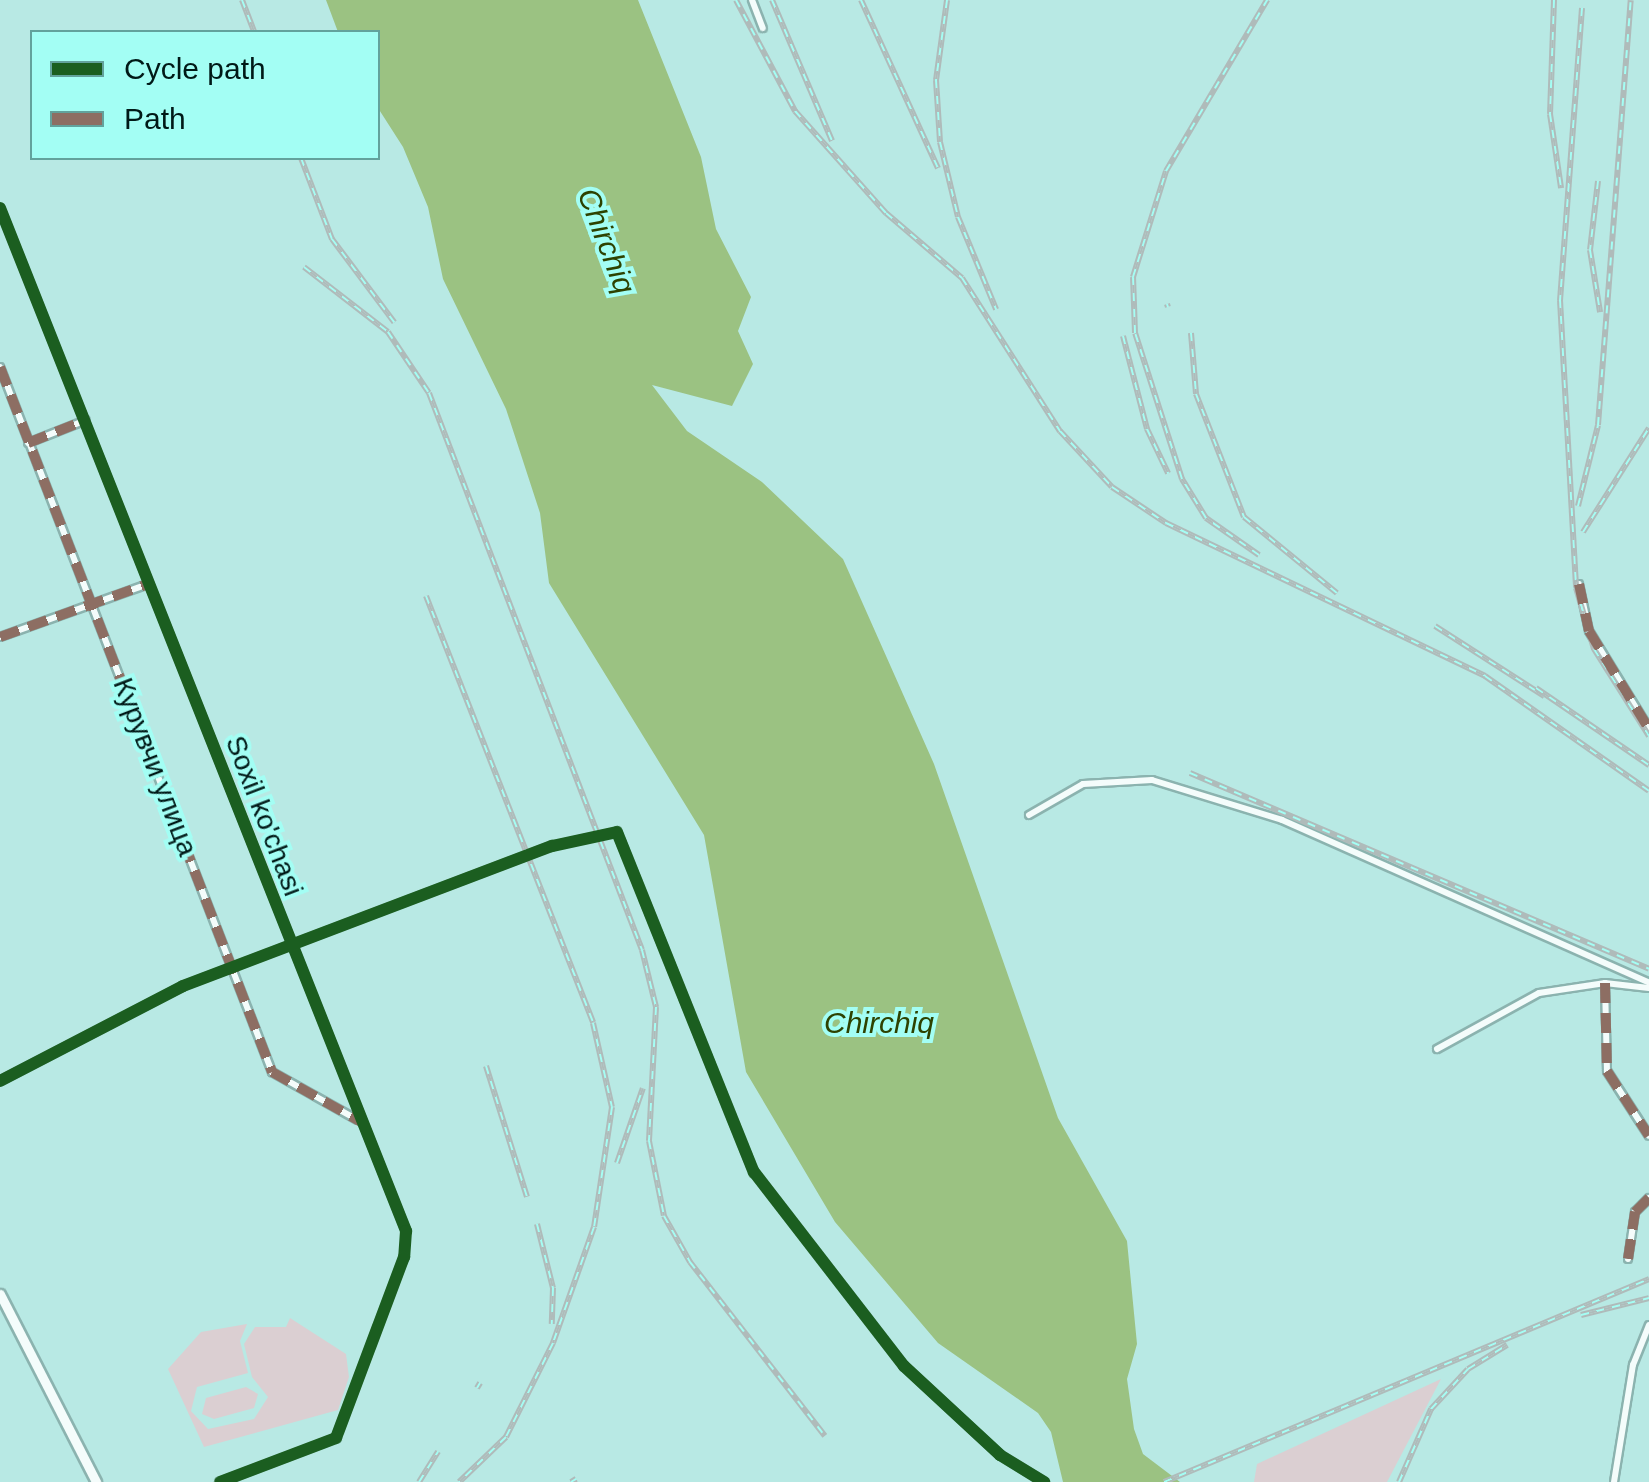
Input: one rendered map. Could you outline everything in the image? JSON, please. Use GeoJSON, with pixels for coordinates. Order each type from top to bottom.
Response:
{"type":"FeatureCollection","features":[{"type":"Feature","properties":{"kind":"street"},"geometry":{"type":"LineString","coordinates":[[752,0],[763,28]]}},
{"type":"Feature","properties":{"kind":"street","name":"Soxil ko'chasi"},"geometry":{"type":"LineString","coordinates":[[0,208],[86,420],[288,946],[360,1122],[396,1198],[406,1244],[336,1438],[220,1482]]}},
{"type":"Feature","properties":{"kind":"street","name":"Курувчи улица"},"geometry":{"type":"LineString","coordinates":[[0,367],[272,1072],[360,1122]]}},
{"type":"Feature","properties":{"kind":"street"},"geometry":{"type":"LineString","coordinates":[[28,443],[86,420]]}},
{"type":"Feature","properties":{"kind":"street"},"geometry":{"type":"LineString","coordinates":[[0,637],[148,584]]}},
{"type":"Feature","properties":{"kind":"street"},"geometry":{"type":"LineString","coordinates":[[1578,584],[1589,631],[1649,729]]}},
{"type":"Feature","properties":{"kind":"street"},"geometry":{"type":"LineString","coordinates":[[1028,815],[1083,784],[1152,780],[1282,820],[1649,986]]}},
{"type":"Feature","properties":{"kind":"street"},"geometry":{"type":"LineString","coordinates":[[0,1082],[100,1032],[110,1018],[552,846],[617,832],[754,1172],[904,1366],[1000,1455],[1044,1482]]}},
{"type":"Feature","properties":{"kind":"street"},"geometry":{"type":"LineString","coordinates":[[1438,1049],[1518,1000],[1605,983],[1649,986]]}},
{"type":"Feature","properties":{"kind":"street"},"geometry":{"type":"LineString","coordinates":[[1605,983],[1607,1071],[1649,1136]]}},
{"type":"Feature","properties":{"kind":"street"},"geometry":{"type":"LineString","coordinates":[[1628,1259],[1634,1212],[1649,1198]]}},
{"type":"Feature","properties":{"kind":"street"},"geometry":{"type":"LineString","coordinates":[[0,1294],[96,1482]]}},
{"type":"Feature","properties":{"kind":"street"},"geometry":{"type":"LineString","coordinates":[[1614,1482],[1648,1326]]}},
{"type":"Feature","properties":{"kind":"shaded area"},"geometry":{"type":"Polygon","coordinates":[[[290,1318],[346,1354],[349,1377],[338,1410],[204,1447],[168,1369],[201,1332],[247,1324],[240,1341],[248,1373],[197,1387],[191,1411],[208,1429],[254,1419],[268,1397],[252,1377],[244,1344],[255,1327],[286,1327],[290,1318]]]}},
{"type":"Feature","properties":{"kind":"shaded area"},"geometry":{"type":"Polygon","coordinates":[[[1441,1379],[1387,1482],[1254,1482],[1257,1464],[1441,1379]]]}},
{"type":"Feature","properties":{"kind":"shaded area"},"geometry":{"type":"Polygon","coordinates":[[[246,1387],[258,1394],[254,1408],[214,1419],[202,1414],[206,1398],[246,1387]]]}},
{"type":"Feature","properties":{"kind":"water","name":"Chirchiq"},"geometry":{"type":"Polygon","coordinates":[[[326,0],[638,0],[701,157],[716,229],[751,297],[738,331],[753,364],[732,406],[652,385],[687,431],[762,482],[843,559],[934,764],[1058,1118],[1127,1241],[1137,1344],[1127,1379],[1134,1429],[1143,1454],[1180,1482],[1063,1482],[1051,1432],[1038,1413],[938,1343],[835,1222],[746,1072],[704,835],[549,583],[540,513],[506,409],[443,279],[428,207],[403,147],[380,111],[380,30],[337,30],[326,0]]]}},
{"type":"Feature","properties":{"kind":"railway"},"geometry":{"type":"LineString","coordinates":[[242,0],[253,30]]}},
{"type":"Feature","properties":{"kind":"railway"},"geometry":{"type":"LineString","coordinates":[[736,0],[795,111],[886,213],[962,278],[1060,431],[1112,487],[1166,523],[1485,676],[1649,791]]}},
{"type":"Feature","properties":{"kind":"railway"},"geometry":{"type":"LineString","coordinates":[[772,0],[832,141]]}},
{"type":"Feature","properties":{"kind":"railway"},"geometry":{"type":"LineString","coordinates":[[861,0],[938,168]]}},
{"type":"Feature","properties":{"kind":"railway"},"geometry":{"type":"LineString","coordinates":[[947,0],[936,80],[940,142],[958,217],[996,309]]}},
{"type":"Feature","properties":{"kind":"railway"},"geometry":{"type":"LineString","coordinates":[[1259,555],[1206,518],[1182,479],[1135,333],[1133,277],[1166,171],[1267,0]]}},
{"type":"Feature","properties":{"kind":"railway"},"geometry":{"type":"LineString","coordinates":[[1554,0],[1550,114],[1561,188]]}},
{"type":"Feature","properties":{"kind":"railway"},"geometry":{"type":"LineString","coordinates":[[1578,506],[1598,425],[1631,0]]}},
{"type":"Feature","properties":{"kind":"railway"},"geometry":{"type":"LineString","coordinates":[[1582,8],[1560,300],[1576,588],[1594,649],[1649,736]]}},
{"type":"Feature","properties":{"kind":"railway"},"geometry":{"type":"LineString","coordinates":[[302,160],[332,239],[394,322]]}},
{"type":"Feature","properties":{"kind":"railway"},"geometry":{"type":"LineString","coordinates":[[1598,181],[1590,250],[1600,312]]}},
{"type":"Feature","properties":{"kind":"railway"},"geometry":{"type":"LineString","coordinates":[[304,267],[388,332],[429,393],[642,950],[656,1007],[649,1141],[664,1216],[690,1262],[825,1436]]}},
{"type":"Feature","properties":{"kind":"railway"},"geometry":{"type":"LineString","coordinates":[[1191,333],[1196,394],[1244,517],[1337,593]]}},
{"type":"Feature","properties":{"kind":"railway"},"geometry":{"type":"LineString","coordinates":[[1123,336],[1147,429],[1168,473]]}},
{"type":"Feature","properties":{"kind":"railway"},"geometry":{"type":"LineString","coordinates":[[1583,532],[1649,428]]}},
{"type":"Feature","properties":{"kind":"railway"},"geometry":{"type":"LineString","coordinates":[[426,596],[593,1023],[612,1107],[594,1227],[553,1343],[506,1437],[459,1482]]}},
{"type":"Feature","properties":{"kind":"railway"},"geometry":{"type":"LineString","coordinates":[[1435,626],[1544,696]]}},
{"type":"Feature","properties":{"kind":"railway"},"geometry":{"type":"LineString","coordinates":[[1536,688],[1649,765]]}},
{"type":"Feature","properties":{"kind":"railway"},"geometry":{"type":"LineString","coordinates":[[1190,773],[1649,969]]}},
{"type":"Feature","properties":{"kind":"railway"},"geometry":{"type":"LineString","coordinates":[[486,1066],[527,1197]]}},
{"type":"Feature","properties":{"kind":"railway"},"geometry":{"type":"LineString","coordinates":[[617,1163],[643,1088]]}},
{"type":"Feature","properties":{"kind":"railway"},"geometry":{"type":"LineString","coordinates":[[537,1224],[553,1288],[552,1324]]}},
{"type":"Feature","properties":{"kind":"railway"},"geometry":{"type":"LineString","coordinates":[[1164,1482],[1649,1279]]}},
{"type":"Feature","properties":{"kind":"railway"},"geometry":{"type":"LineString","coordinates":[[1581,1315],[1649,1298]]}},
{"type":"Feature","properties":{"kind":"railway"},"geometry":{"type":"LineString","coordinates":[[1399,1482],[1431,1409],[1468,1369],[1507,1345]]}},
{"type":"Feature","properties":{"kind":"railway"},"geometry":{"type":"LineString","coordinates":[[477,1388],[480,1383]]}},
{"type":"Feature","properties":{"kind":"railway"},"geometry":{"type":"LineString","coordinates":[[419,1482],[438,1452]]}},
{"type":"Feature","properties":{"kind":"railway"},"geometry":{"type":"LineString","coordinates":[[571,1482],[576,1479]]}},
{"type":"Feature","properties":{"kind":"marked path"},"geometry":{"type":"LineString","coordinates":[[0,367],[272,1072],[361,1122]]}},
{"type":"Feature","properties":{"kind":"marked path"},"geometry":{"type":"LineString","coordinates":[[28,443],[86,420]]}},
{"type":"Feature","properties":{"kind":"marked path"},"geometry":{"type":"LineString","coordinates":[[0,637],[148,584]]}},
{"type":"Feature","properties":{"kind":"marked path"},"geometry":{"type":"LineString","coordinates":[[1579,584],[1589,631],[1649,729]]}},
{"type":"Feature","properties":{"kind":"marked path"},"geometry":{"type":"LineString","coordinates":[[1605,983],[1607,1071],[1649,1136]]}},
{"type":"Feature","properties":{"kind":"marked path"},"geometry":{"type":"LineString","coordinates":[[1628,1259],[1635,1212],[1649,1198]]}},
{"type":"Feature","properties":{"kind":"cycle path"},"geometry":{"type":"LineString","coordinates":[[0,208],[406,1231],[404,1257],[336,1438],[220,1482]]}},
{"type":"Feature","properties":{"kind":"cycle path"},"geometry":{"type":"LineString","coordinates":[[0,1081],[183,986],[552,846],[617,832],[754,1172],[904,1366],[1000,1455],[1044,1482]]}}]}
